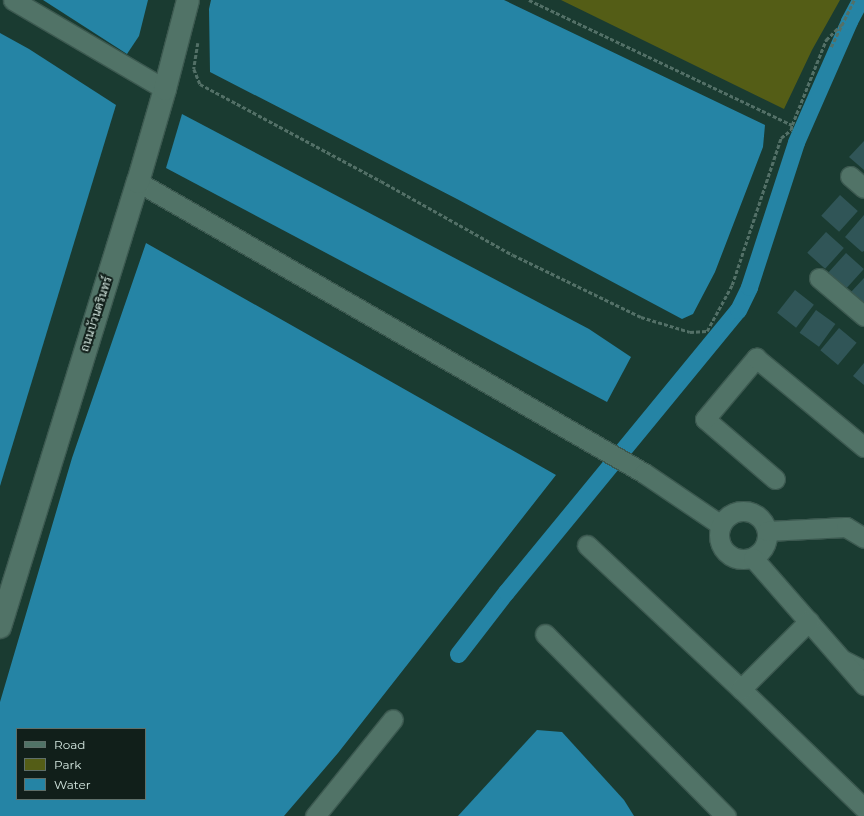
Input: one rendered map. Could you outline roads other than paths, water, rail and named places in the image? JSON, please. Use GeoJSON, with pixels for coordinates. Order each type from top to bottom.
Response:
{"type":"FeatureCollection","features":[{"type":"Feature","properties":{"kind":"street"},"geometry":{"type":"LineString","coordinates":[[13,0],[165,90]]}},
{"type":"Feature","properties":{"kind":"street","name":"ถนนบัวนครินทร์"},"geometry":{"type":"LineString","coordinates":[[0,627],[138,182],[165,90],[188,0]]}},
{"type":"Feature","properties":{"kind":"street"},"geometry":{"type":"LineString","coordinates":[[138,182],[598,448],[644,473],[721,524]]}},
{"type":"Feature","properties":{"kind":"street"},"geometry":{"type":"LineString","coordinates":[[819,278],[864,316]]}},
{"type":"Feature","properties":{"kind":"street"},"geometry":{"type":"LineString","coordinates":[[776,479],[704,419],[756,358],[864,447]]}},
{"type":"Feature","properties":{"kind":"street"},"geometry":{"type":"LineString","coordinates":[[744,511],[760,517],[767,531],[765,547],[753,558],[737,559],[724,551],[719,536],[721,524],[729,515],[744,511]]}},
{"type":"Feature","properties":{"kind":"street"},"geometry":{"type":"LineString","coordinates":[[767,531],[846,527],[864,522]]}},
{"type":"Feature","properties":{"kind":"street"},"geometry":{"type":"LineString","coordinates":[[846,527],[864,538]]}},
{"type":"Feature","properties":{"kind":"street"},"geometry":{"type":"LineString","coordinates":[[587,545],[741,689],[864,808]]}},
{"type":"Feature","properties":{"kind":"street"},"geometry":{"type":"LineString","coordinates":[[753,558],[864,685]]}},
{"type":"Feature","properties":{"kind":"street"},"geometry":{"type":"LineString","coordinates":[[741,689],[809,621]]}},
{"type":"Feature","properties":{"kind":"street"},"geometry":{"type":"LineString","coordinates":[[546,634],[726,816]]}},
{"type":"Feature","properties":{"kind":"street"},"geometry":{"type":"LineString","coordinates":[[315,816],[393,719]]}},
{"type":"Feature","properties":{"kind":"lane"},"geometry":{"type":"LineString","coordinates":[[834,650],[864,665]]}},
{"type":"Feature","properties":{"kind":"water"},"geometry":{"type":"Polygon","coordinates":[[[43,0],[148,0],[139,36],[127,54],[43,0]]]}},
{"type":"Feature","properties":{"kind":"water"},"geometry":{"type":"Polygon","coordinates":[[[211,0],[504,0],[765,125],[763,147],[715,272],[693,314],[682,319],[457,199],[210,72],[209,9],[211,0]]]}},
{"type":"Feature","properties":{"kind":"water"},"geometry":{"type":"Polygon","coordinates":[[[0,33],[29,49],[116,105],[0,486],[0,33]]]}},
{"type":"Feature","properties":{"kind":"water"},"geometry":{"type":"Polygon","coordinates":[[[182,114],[589,329],[631,357],[607,402],[166,168],[182,114]]]}},
{"type":"Feature","properties":{"kind":"water"},"geometry":{"type":"Polygon","coordinates":[[[146,243],[556,475],[338,753],[284,816],[0,816],[0,702],[72,458],[146,243]]]}},
{"type":"Feature","properties":{"kind":"water"},"geometry":{"type":"Polygon","coordinates":[[[537,730],[562,732],[624,800],[634,816],[458,816],[537,730]]]}},
{"type":"Feature","properties":{"kind":"waterway"},"geometry":{"type":"LineString","coordinates":[[458,654],[506,592],[738,310],[749,287],[796,142],[849,21],[860,0]]}}]}
